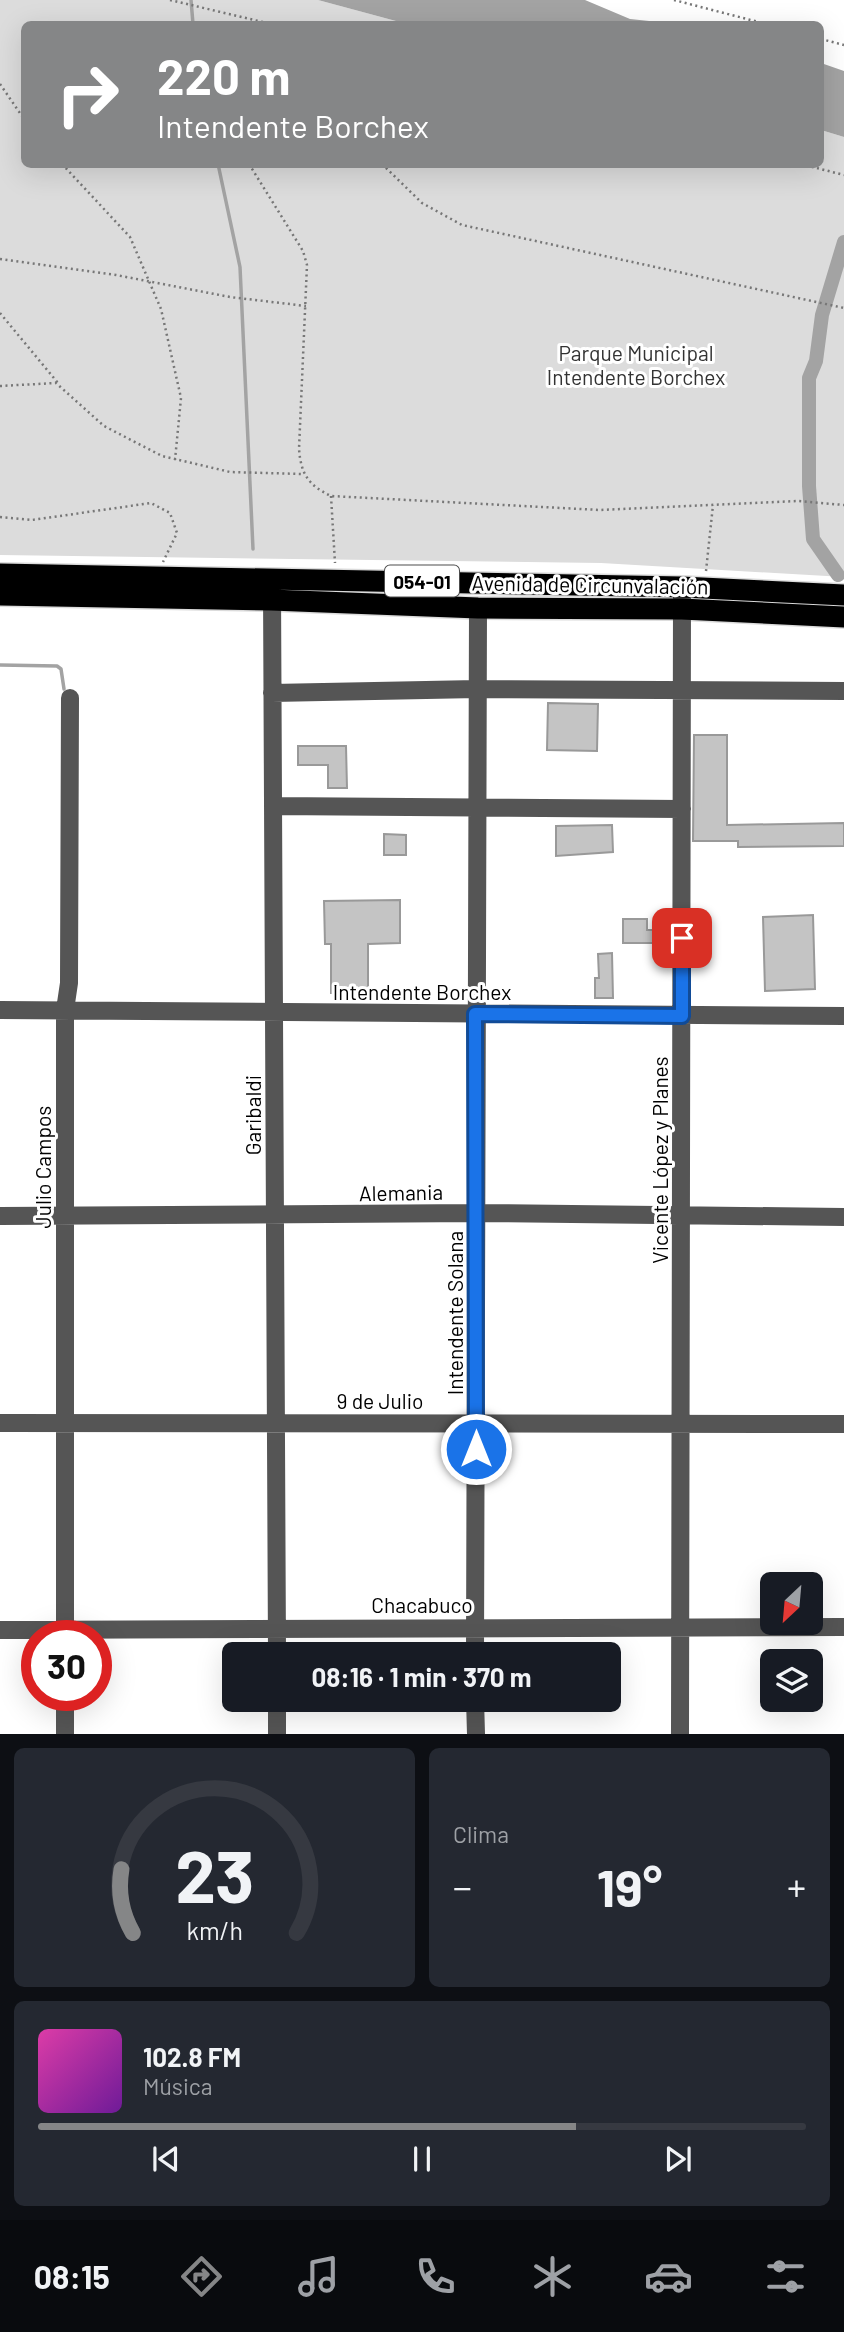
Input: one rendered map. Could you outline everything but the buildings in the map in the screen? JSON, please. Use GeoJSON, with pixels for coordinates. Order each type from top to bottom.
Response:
{"type":"FeatureCollection","features":[{"type":"Feature","properties":{"kind":"highway","name":"Avenida de Circunvalación"},"geometry":{"type":"LineString","coordinates":[[0,574],[273,577],[682,587],[844,595]]}},
{"type":"Feature","properties":{"kind":"highway","name":"Avenida de Circunvalación"},"geometry":{"type":"LineString","coordinates":[[0,595],[271,600],[478,608],[682,609],[844,617]]}},
{"type":"Feature","properties":{"kind":"street","name":"Garibaldi"},"geometry":{"type":"LineString","coordinates":[[273,577],[277,1642]]}},
{"type":"Feature","properties":{"kind":"street","name":"Vicente López y Planes"},"geometry":{"type":"LineString","coordinates":[[680,1734],[682,587]]}},
{"type":"Feature","properties":{"kind":"street","name":"Intendente Solana"},"geometry":{"type":"LineString","coordinates":[[475,1642],[478,608]]}},
{"type":"Feature","properties":{"kind":"street"},"geometry":{"type":"LineString","coordinates":[[272,693],[478,689],[844,691]]}},
{"type":"Feature","properties":{"kind":"street","name":"Julio Campos"},"geometry":{"type":"LineString","coordinates":[[65,1620],[65,1010],[69,983],[70,698]]}},
{"type":"Feature","properties":{"kind":"street"},"geometry":{"type":"LineString","coordinates":[[273,806],[682,809]]}},
{"type":"Feature","properties":{"kind":"street","name":"Intendente Borchex"},"geometry":{"type":"LineString","coordinates":[[0,1010],[844,1016]]}},
{"type":"Feature","properties":{"kind":"street","name":"Alemania"},"geometry":{"type":"LineString","coordinates":[[0,1216],[477,1213],[844,1217]]}},
{"type":"Feature","properties":{"kind":"street","name":"9 de Julio"},"geometry":{"type":"LineString","coordinates":[[0,1423],[844,1424]]}},
{"type":"Feature","properties":{"kind":"street","name":"Chacabuco"},"geometry":{"type":"LineString","coordinates":[[112,1632],[475,1626],[844,1627]]}},
{"type":"Feature","properties":{"kind":"street","name":"Chacabuco"},"geometry":{"type":"LineString","coordinates":[[0,1630],[21,1631]]}},
{"type":"Feature","properties":{"kind":"street"},"geometry":{"type":"LineString","coordinates":[[65,1711],[65,1734]]}},
{"type":"Feature","properties":{"kind":"street"},"geometry":{"type":"LineString","coordinates":[[277,1712],[277,1734]]}},
{"type":"Feature","properties":{"kind":"street"},"geometry":{"type":"LineString","coordinates":[[475,1712],[475,1734]]}},
{"type":"Feature","properties":{"kind":"path"},"geometry":{"type":"LineString","coordinates":[[170,0],[257,21]]}},
{"type":"Feature","properties":{"kind":"path"},"geometry":{"type":"LineString","coordinates":[[674,0],[754,21]]}},
{"type":"Feature","properties":{"kind":"path"},"geometry":{"type":"LineString","coordinates":[[824,40],[844,45]]}},
{"type":"Feature","properties":{"kind":"path"},"geometry":{"type":"LineString","coordinates":[[0,84],[21,115]]}},
{"type":"Feature","properties":{"kind":"path"},"geometry":{"type":"LineString","coordinates":[[66,168],[130,237],[168,331],[181,398],[175,460]]}},
{"type":"Feature","properties":{"kind":"path"},"geometry":{"type":"LineString","coordinates":[[251,168],[303,251],[307,265],[299,449],[303,474],[313,488],[331,496],[600,510],[798,501],[844,505]]}},
{"type":"Feature","properties":{"kind":"path"},"geometry":{"type":"LineString","coordinates":[[386,168],[422,203],[463,225],[844,308]]}},
{"type":"Feature","properties":{"kind":"path"},"geometry":{"type":"LineString","coordinates":[[817,168],[844,175]]}},
{"type":"Feature","properties":{"kind":"path"},"geometry":{"type":"LineString","coordinates":[[0,259],[148,281],[230,297],[307,306]]}},
{"type":"Feature","properties":{"kind":"path"},"geometry":{"type":"LineString","coordinates":[[0,313],[60,386],[84,411],[115,434],[175,460],[242,473],[303,474]]}},
{"type":"Feature","properties":{"kind":"path"},"geometry":{"type":"LineString","coordinates":[[0,386],[42,382],[60,386]]}},
{"type":"Feature","properties":{"kind":"path"},"geometry":{"type":"LineString","coordinates":[[331,496],[335,523],[335,565]]}},
{"type":"Feature","properties":{"kind":"path"},"geometry":{"type":"LineString","coordinates":[[0,517],[32,520],[151,503],[170,513],[177,533],[170,552],[152,575]]}},
{"type":"Feature","properties":{"kind":"path"},"geometry":{"type":"LineString","coordinates":[[706,576],[713,505]]}},
{"type":"Feature","properties":{"kind":"green space","name":"Parque Municipal Intendente Borchex"},"geometry":{"type":"Polygon","coordinates":[[[0,0],[318,0],[396,21],[21,21],[21,168],[824,168],[824,131],[844,137],[844,577],[601,563],[0,555],[0,0]]]}},
{"type":"Feature","properties":{"kind":"shaded area"},"geometry":{"type":"Polygon","coordinates":[[[318,0],[585,0],[630,19],[649,21],[396,21],[318,0]]]}},
{"type":"Feature","properties":{"kind":"shaded area"},"geometry":{"type":"Polygon","coordinates":[[[824,64],[844,71],[844,137],[824,131],[824,64]]]}},
{"type":"Feature","properties":{"kind":"waterway"},"geometry":{"type":"LineString","coordinates":[[191,0],[193,21]]}},
{"type":"Feature","properties":{"kind":"waterway"},"geometry":{"type":"LineString","coordinates":[[219,168],[240,267],[253,549]]}},
{"type":"Feature","properties":{"kind":"waterway"},"geometry":{"type":"LineString","coordinates":[[838,575],[813,539],[809,486],[809,378],[816,361],[822,315],[844,242]]}},
{"type":"Feature","properties":{"kind":"waterway"},"geometry":{"type":"LineString","coordinates":[[0,665],[57,666],[61,669],[64,689]]}},
{"type":"Feature","properties":{"kind":"route"},"geometry":{"type":"LineString","coordinates":[[476,1449],[475,1014],[682,1016],[682,938]]}}]}
